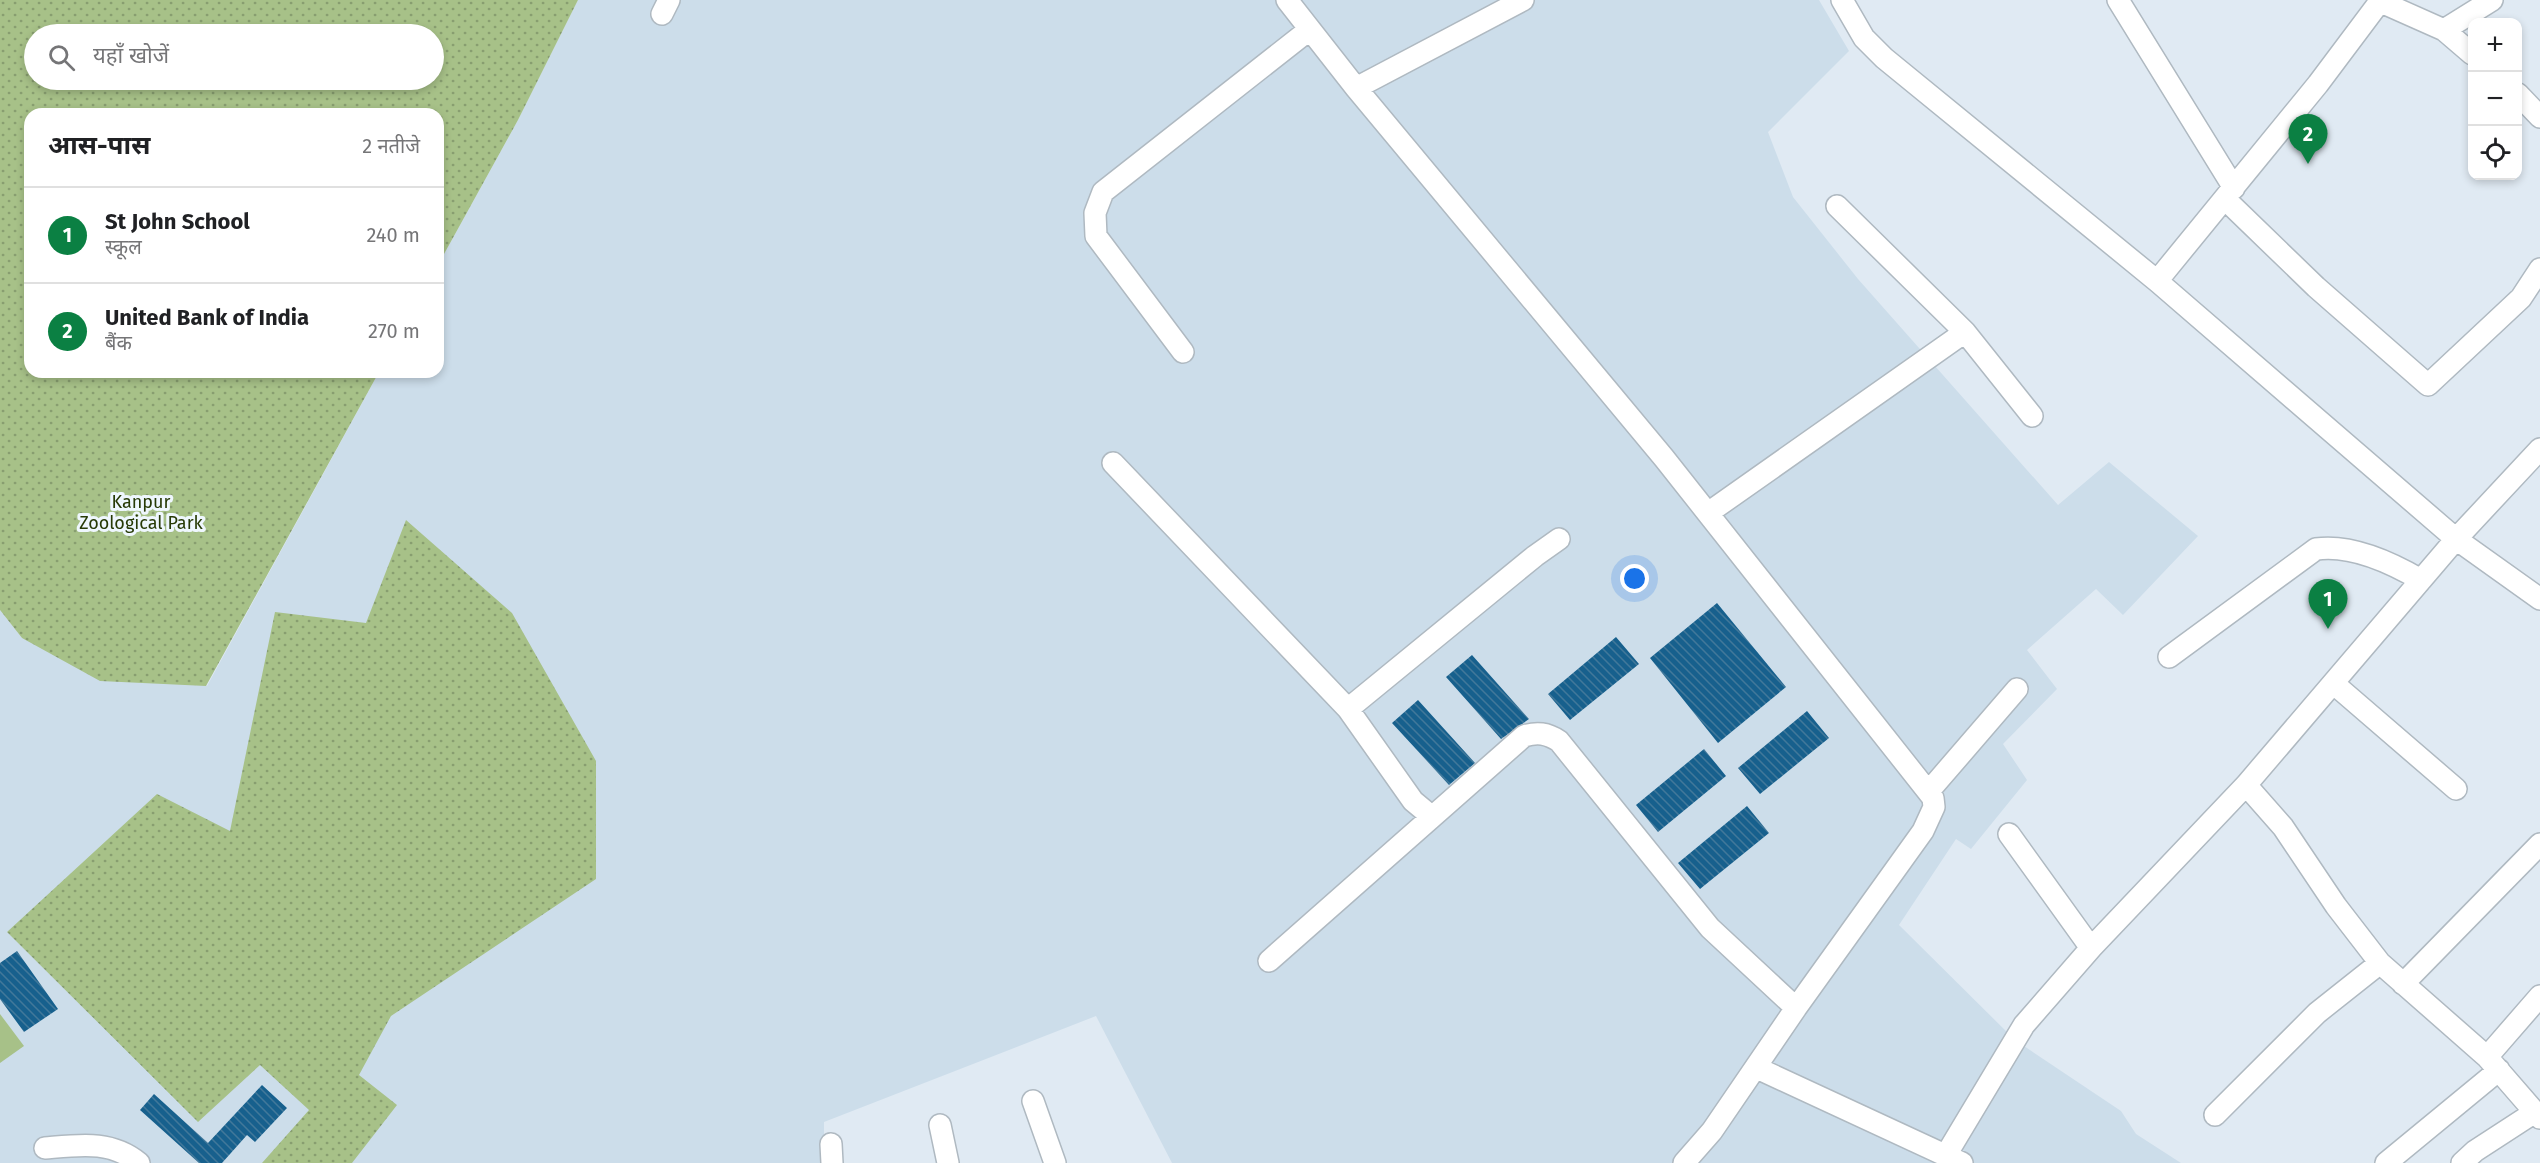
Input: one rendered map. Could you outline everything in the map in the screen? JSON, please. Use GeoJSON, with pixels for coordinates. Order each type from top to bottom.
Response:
{"type":"FeatureCollection","features":[{"type":"Feature","properties":{"kind":"street"},"geometry":{"type":"LineString","coordinates":[[1287,0],[1356,88],[1708,513],[1929,791],[1934,807],[1923,831],[1796,1008],[1712,1131],[1684,1163]]}},
{"type":"Feature","properties":{"kind":"street"},"geometry":{"type":"LineString","coordinates":[[1356,88],[1522,0]]}},
{"type":"Feature","properties":{"kind":"street"},"geometry":{"type":"LineString","coordinates":[[1842,0],[1864,38],[1884,58],[2157,281],[2456,539],[2540,600]]}},
{"type":"Feature","properties":{"kind":"street"},"geometry":{"type":"LineString","coordinates":[[2444,30],[2492,0]]}},
{"type":"Feature","properties":{"kind":"street"},"geometry":{"type":"LineString","coordinates":[[2122,1],[2229,193],[2316,287],[2428,385],[2485,335],[2521,298],[2540,269]]}},
{"type":"Feature","properties":{"kind":"street"},"geometry":{"type":"LineString","coordinates":[[2157,281],[2381,1],[2444,30],[2468,51]]}},
{"type":"Feature","properties":{"kind":"street"},"geometry":{"type":"LineString","coordinates":[[1183,352],[1096,236],[1095,213],[1103,192],[1309,30]]}},
{"type":"Feature","properties":{"kind":"street"},"geometry":{"type":"LineString","coordinates":[[2522,98],[2540,117]]}},
{"type":"Feature","properties":{"kind":"street"},"geometry":{"type":"LineString","coordinates":[[1837,206],[1965,332],[2032,416]]}},
{"type":"Feature","properties":{"kind":"street"},"geometry":{"type":"LineString","coordinates":[[1708,513],[1965,332]]}},
{"type":"Feature","properties":{"kind":"street"},"geometry":{"type":"LineString","coordinates":[[1756,1068],[1954,1159],[2024,1025],[2091,948],[2246,785],[2456,539],[2540,449]]}},
{"type":"Feature","properties":{"kind":"street"},"geometry":{"type":"LineString","coordinates":[[1113,463],[1348,709],[1413,801],[1431,816]]}},
{"type":"Feature","properties":{"kind":"street"},"geometry":{"type":"LineString","coordinates":[[1348,709],[1534,556],[1559,539]]}},
{"type":"Feature","properties":{"kind":"street"},"geometry":{"type":"LineString","coordinates":[[2169,657],[2316,549],[2329,547],[2394,565],[2421,580]]}},
{"type":"Feature","properties":{"kind":"street"},"geometry":{"type":"LineString","coordinates":[[2333,683],[2456,789]]}},
{"type":"Feature","properties":{"kind":"street"},"geometry":{"type":"LineString","coordinates":[[1929,791],[2017,689]]}},
{"type":"Feature","properties":{"kind":"street"},"geometry":{"type":"LineString","coordinates":[[1269,960],[1524,736],[1535,732],[1550,735],[1559,741],[1710,928],[1796,1008]]}},
{"type":"Feature","properties":{"kind":"street"},"geometry":{"type":"LineString","coordinates":[[2246,785],[2283,826],[2336,906],[2380,963],[2493,1063],[2537,1115],[2475,1151],[2462,1163]]}},
{"type":"Feature","properties":{"kind":"street"},"geometry":{"type":"LineString","coordinates":[[2009,834],[2091,948]]}},
{"type":"Feature","properties":{"kind":"street"},"geometry":{"type":"LineString","coordinates":[[2403,984],[2540,844]]}},
{"type":"Feature","properties":{"kind":"street"},"geometry":{"type":"LineString","coordinates":[[2215,1115],[2317,1013],[2380,963]]}},
{"type":"Feature","properties":{"kind":"street"},"geometry":{"type":"LineString","coordinates":[[2386,1163],[2493,1063],[2540,996]]}},
{"type":"Feature","properties":{"kind":"street"},"geometry":{"type":"LineString","coordinates":[[1033,1101],[1055,1163]]}},
{"type":"Feature","properties":{"kind":"street"},"geometry":{"type":"LineString","coordinates":[[940,1125],[948,1163]]}},
{"type":"Feature","properties":{"kind":"street"},"geometry":{"type":"LineString","coordinates":[[45,1148],[95,1144],[119,1150],[139,1163]]}},
{"type":"Feature","properties":{"kind":"shaded area"},"geometry":{"type":"Polygon","coordinates":[[[578,0],[1819,0],[1849,51],[1768,132],[1793,197],[1858,279],[2058,505],[2109,462],[2198,536],[2123,615],[2096,589],[2027,650],[2057,689],[2003,744],[2027,780],[1971,849],[1956,839],[1899,925],[2015,1040],[2121,1111],[2136,1134],[2181,1163],[1172,1163],[1096,1016],[824,1122],[824,1163],[0,1163],[0,610],[22,638],[207,686],[376,378],[444,378],[444,254],[518,120],[578,0]]]}},
{"type":"Feature","properties":{"kind":"green space","name":"Kanpur Zoological Park"},"geometry":{"type":"Polygon","coordinates":[[[0,0],[578,0],[518,120],[444,254],[444,108],[24,108],[24,378],[376,378],[206,686],[100,681],[22,638],[0,610],[0,0]]]}},
{"type":"Feature","properties":{"kind":"green space"},"geometry":{"type":"Polygon","coordinates":[[[406,520],[512,613],[596,761],[596,879],[391,1016],[359,1075],[397,1105],[352,1163],[262,1163],[309,1110],[260,1065],[198,1122],[7,932],[157,794],[230,831],[275,612],[366,623],[406,520]]]}},
{"type":"Feature","properties":{"kind":"green space"},"geometry":{"type":"Polygon","coordinates":[[[0,1014],[24,1046],[0,1063],[0,1014]]]}},
{"type":"Feature","properties":{"kind":"building"},"geometry":{"type":"Polygon","coordinates":[[[1717,603],[1786,687],[1718,743],[1650,658],[1717,603]]]}},
{"type":"Feature","properties":{"kind":"building"},"geometry":{"type":"Polygon","coordinates":[[[1616,637],[1639,664],[1570,720],[1548,694],[1616,637]]]}},
{"type":"Feature","properties":{"kind":"building"},"geometry":{"type":"Polygon","coordinates":[[[1472,655],[1529,719],[1501,739],[1446,677],[1472,655]]]}},
{"type":"Feature","properties":{"kind":"building"},"geometry":{"type":"Polygon","coordinates":[[[1418,700],[1475,763],[1449,785],[1392,723],[1418,700]]]}},
{"type":"Feature","properties":{"kind":"building"},"geometry":{"type":"Polygon","coordinates":[[[1807,711],[1829,738],[1760,794],[1738,768],[1807,711]]]}},
{"type":"Feature","properties":{"kind":"building"},"geometry":{"type":"Polygon","coordinates":[[[1704,749],[1726,776],[1658,832],[1636,805],[1704,749]]]}},
{"type":"Feature","properties":{"kind":"building"},"geometry":{"type":"Polygon","coordinates":[[[1747,806],[1769,833],[1700,889],[1678,863],[1747,806]]]}},
{"type":"Feature","properties":{"kind":"building"},"geometry":{"type":"Polygon","coordinates":[[[17,951],[58,1009],[24,1032],[0,999],[0,963],[17,951]]]}},
{"type":"Feature","properties":{"kind":"building"},"geometry":{"type":"Polygon","coordinates":[[[262,1085],[287,1108],[255,1142],[247,1135],[222,1163],[199,1163],[140,1110],[154,1094],[208,1143],[262,1085]]]}},
{"type":"Feature","properties":{"kind":"place","name":"United Bank of India"},"geometry":{"type":"Point","coordinates":[2308,164]}},
{"type":"Feature","properties":{"kind":"place","name":"St John School"},"geometry":{"type":"Point","coordinates":[2328,629]}}]}
